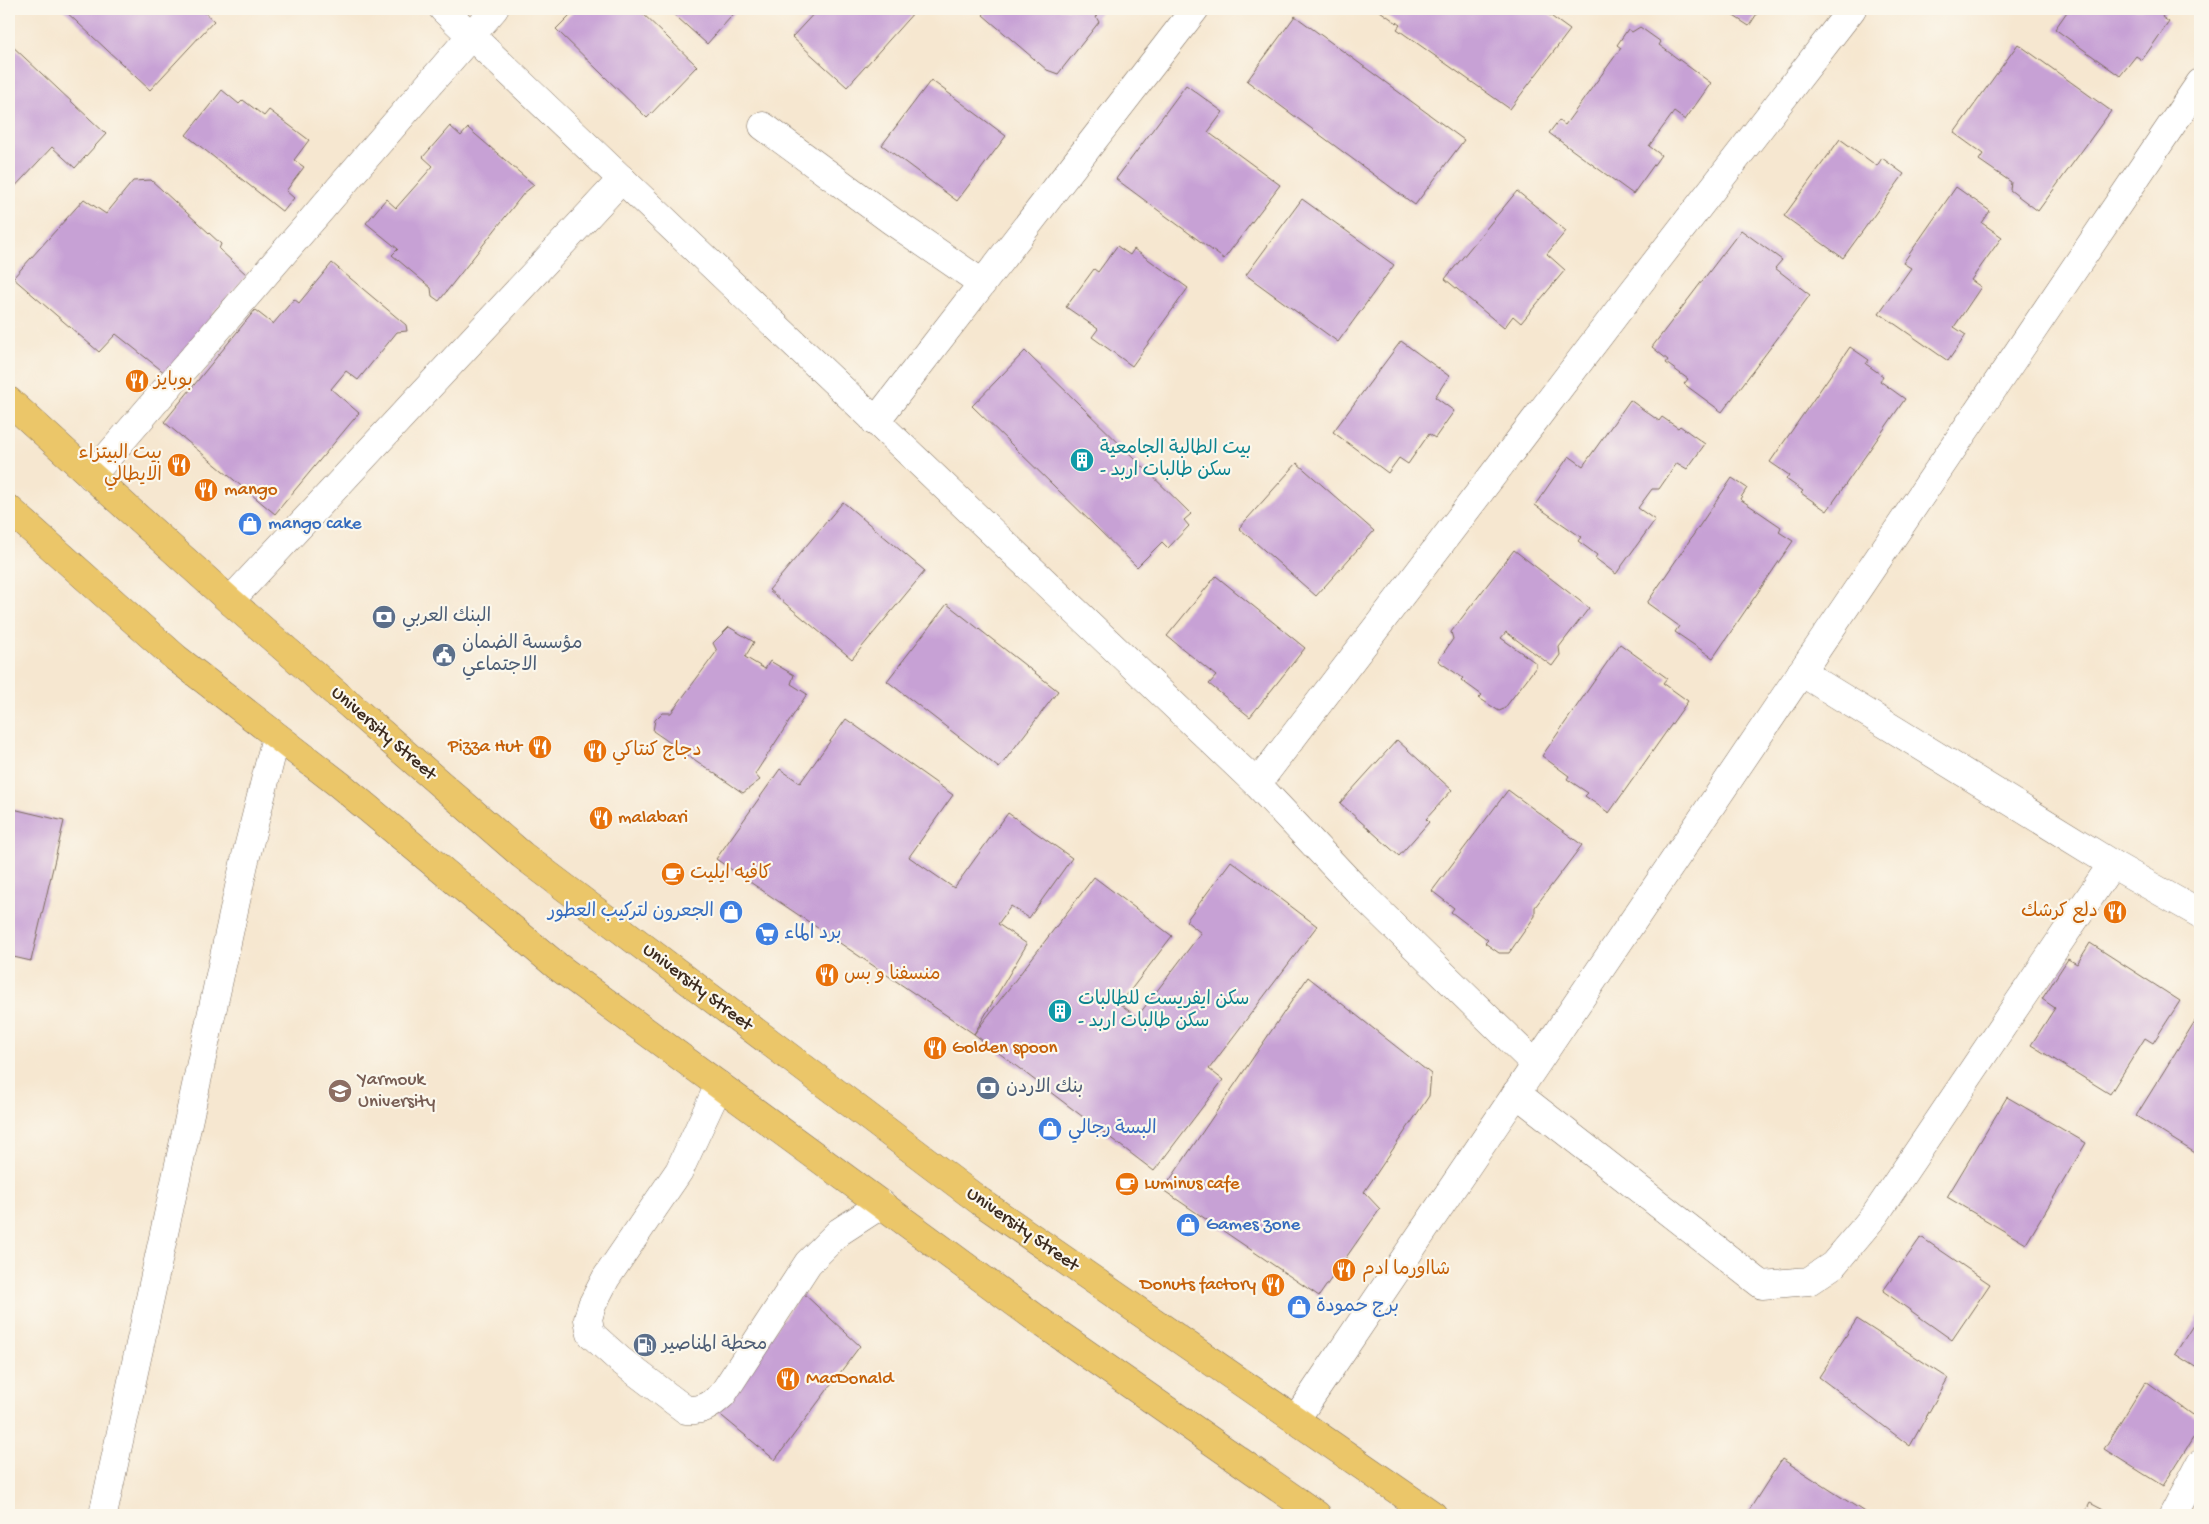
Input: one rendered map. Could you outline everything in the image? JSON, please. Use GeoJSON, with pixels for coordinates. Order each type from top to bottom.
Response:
{"type":"FeatureCollection","features":[{"type":"Feature","properties":{"kind":"main road","name":"University Street"},"geometry":{"type":"LineString","coordinates":[[9,401],[230,600],[522,855],[981,1202],[1433,1515]]}},
{"type":"Feature","properties":{"kind":"main road"},"geometry":{"type":"LineString","coordinates":[[9,509],[176,658],[340,785],[557,966],[1044,1324],[1317,1515]]}},
{"type":"Feature","properties":{"kind":"street"},"geometry":{"type":"LineString","coordinates":[[443,9],[1257,784],[1358,891],[1535,1064]]}},
{"type":"Feature","properties":{"kind":"street"},"geometry":{"type":"LineString","coordinates":[[91,476],[494,9]]}},
{"type":"Feature","properties":{"kind":"street"},"geometry":{"type":"LineString","coordinates":[[875,422],[1195,9]]}},
{"type":"Feature","properties":{"kind":"street"},"geometry":{"type":"LineString","coordinates":[[1257,784],[1852,9]]}},
{"type":"Feature","properties":{"kind":"street"},"geometry":{"type":"LineString","coordinates":[[1296,1419],[2200,83]]}},
{"type":"Feature","properties":{"kind":"street"},"geometry":{"type":"LineString","coordinates":[[763,126],[892,221],[982,283]]}},
{"type":"Feature","properties":{"kind":"street"},"geometry":{"type":"LineString","coordinates":[[230,600],[622,179]]}},
{"type":"Feature","properties":{"kind":"street"},"geometry":{"type":"LineString","coordinates":[[1801,672],[2112,864],[2200,914]]}},
{"type":"Feature","properties":{"kind":"street"},"geometry":{"type":"LineString","coordinates":[[103,1515],[244,864],[276,736]]}},
{"type":"Feature","properties":{"kind":"street"},"geometry":{"type":"LineString","coordinates":[[1516,1093],[1762,1285],[1809,1281],[1833,1265],[1875,1215],[2112,864]]}},
{"type":"Feature","properties":{"kind":"street"},"geometry":{"type":"LineString","coordinates":[[718,1085],[678,1171],[606,1278],[592,1305],[588,1319],[591,1334],[686,1410],[700,1411],[722,1395],[808,1263],[839,1232],[882,1204]]}},
{"type":"Feature","properties":{"kind":"street"},"geometry":{"type":"LineString","coordinates":[[2173,1515],[2200,1464]]}},
{"type":"Feature","properties":{"kind":"building"},"geometry":{"type":"Polygon","coordinates":[[[63,9],[201,9],[214,21],[150,90],[63,9]]]}},
{"type":"Feature","properties":{"kind":"building"},"geometry":{"type":"Polygon","coordinates":[[[576,9],[638,9],[697,66],[647,118],[556,29],[576,9]]]}},
{"type":"Feature","properties":{"kind":"building"},"geometry":{"type":"Polygon","coordinates":[[[668,9],[738,9],[707,44],[668,9]]]}},
{"type":"Feature","properties":{"kind":"building"},"geometry":{"type":"Polygon","coordinates":[[[818,9],[913,9],[915,11],[847,87],[792,37],[818,9]]]}},
{"type":"Feature","properties":{"kind":"building"},"geometry":{"type":"Polygon","coordinates":[[[988,9],[1103,9],[1096,17],[1099,22],[1058,74],[1047,70],[983,15],[988,9]]]}},
{"type":"Feature","properties":{"kind":"building"},"geometry":{"type":"Polygon","coordinates":[[[1377,9],[1541,9],[1570,30],[1510,109],[1397,29],[1400,25],[1377,9]]]}},
{"type":"Feature","properties":{"kind":"building"},"geometry":{"type":"Polygon","coordinates":[[[1723,9],[1760,9],[1749,26],[1723,9]]]}},
{"type":"Feature","properties":{"kind":"building"},"geometry":{"type":"Polygon","coordinates":[[[2069,9],[2167,9],[2162,17],[2169,22],[2142,60],[2136,56],[2120,76],[2055,29],[2069,9]]]}},
{"type":"Feature","properties":{"kind":"building"},"geometry":{"type":"Polygon","coordinates":[[[1295,16],[1464,140],[1415,205],[1247,81],[1295,16]]]}},
{"type":"Feature","properties":{"kind":"building"},"geometry":{"type":"Polygon","coordinates":[[[1640,27],[1661,42],[1659,45],[1711,83],[1685,120],[1674,112],[1649,146],[1661,155],[1633,194],[1549,133],[1559,120],[1565,125],[1621,48],[1617,45],[1628,29],[1632,32],[1640,27]]]}},
{"type":"Feature","properties":{"kind":"building"},"geometry":{"type":"Polygon","coordinates":[[[9,43],[106,134],[75,168],[52,147],[9,193],[9,43]]]}},
{"type":"Feature","properties":{"kind":"building"},"geometry":{"type":"Polygon","coordinates":[[[2018,44],[2111,111],[2038,211],[2010,190],[2011,182],[1979,160],[1983,154],[1954,133],[2018,44]]]}},
{"type":"Feature","properties":{"kind":"building"},"geometry":{"type":"Polygon","coordinates":[[[931,80],[1006,136],[957,201],[882,145],[931,80]]]}},
{"type":"Feature","properties":{"kind":"building"},"geometry":{"type":"Polygon","coordinates":[[[1186,85],[1223,112],[1208,132],[1280,185],[1224,259],[1116,179],[1186,85]]]}},
{"type":"Feature","properties":{"kind":"building"},"geometry":{"type":"Polygon","coordinates":[[[222,90],[239,104],[243,100],[264,116],[269,110],[309,140],[294,160],[304,167],[286,191],[294,198],[283,212],[186,135],[222,90]]]}},
{"type":"Feature","properties":{"kind":"building"},"geometry":{"type":"Polygon","coordinates":[[[450,126],[461,136],[468,128],[534,185],[524,193],[439,301],[432,296],[431,288],[392,255],[398,249],[366,223],[386,199],[396,208],[433,166],[423,157],[450,126]]]}},
{"type":"Feature","properties":{"kind":"building"},"geometry":{"type":"Polygon","coordinates":[[[1840,139],[1877,166],[1882,158],[1904,174],[1843,258],[1784,216],[1840,139]]]}},
{"type":"Feature","properties":{"kind":"building"},"geometry":{"type":"Polygon","coordinates":[[[151,180],[221,244],[219,249],[247,275],[212,314],[218,319],[170,377],[116,334],[99,352],[13,278],[84,199],[106,214],[133,181],[151,180]]]}},
{"type":"Feature","properties":{"kind":"building"},"geometry":{"type":"Polygon","coordinates":[[[1956,187],[1990,211],[1982,223],[2002,237],[1971,280],[1981,287],[1954,327],[1966,335],[1948,361],[1879,313],[1911,268],[1903,263],[1956,187]]]}},
{"type":"Feature","properties":{"kind":"building"},"geometry":{"type":"Polygon","coordinates":[[[1517,191],[1566,231],[1547,254],[1565,270],[1521,323],[1513,316],[1504,328],[1445,279],[1517,191]]]}},
{"type":"Feature","properties":{"kind":"building"},"geometry":{"type":"Polygon","coordinates":[[[1302,199],[1394,265],[1338,342],[1246,275],[1302,199]]]}},
{"type":"Feature","properties":{"kind":"building"},"geometry":{"type":"Polygon","coordinates":[[[1741,230],[1782,260],[1775,268],[1810,295],[1722,412],[1684,384],[1688,379],[1666,363],[1668,360],[1652,347],[1741,230]]]}},
{"type":"Feature","properties":{"kind":"building"},"geometry":{"type":"Polygon","coordinates":[[[1117,246],[1130,255],[1134,249],[1188,288],[1132,366],[1092,337],[1098,329],[1066,307],[1094,269],[1098,272],[1117,246]]]}},
{"type":"Feature","properties":{"kind":"building"},"geometry":{"type":"Polygon","coordinates":[[[332,263],[406,325],[407,331],[397,332],[358,380],[346,371],[331,389],[359,413],[275,514],[164,422],[255,310],[273,324],[294,299],[299,303],[332,263]]]}},
{"type":"Feature","properties":{"kind":"building"},"geometry":{"type":"Polygon","coordinates":[[[1401,341],[1449,376],[1435,397],[1454,411],[1435,438],[1429,434],[1408,464],[1399,458],[1388,473],[1333,432],[1401,341]]]}},
{"type":"Feature","properties":{"kind":"building"},"geometry":{"type":"Polygon","coordinates":[[[1850,347],[1869,360],[1866,364],[1883,376],[1880,381],[1905,399],[1827,511],[1801,493],[1803,491],[1786,479],[1789,475],[1770,462],[1850,347]]]}},
{"type":"Feature","properties":{"kind":"building","name":"بيت الطالبة الجامعية - سكن طالبات اربد"},"geometry":{"type":"Polygon","coordinates":[[[1025,351],[1191,514],[1184,520],[1189,526],[1168,548],[1162,542],[1137,567],[972,406],[1025,351]]]}},
{"type":"Feature","properties":{"kind":"building"},"geometry":{"type":"Polygon","coordinates":[[[1630,400],[1659,421],[1662,417],[1678,428],[1680,426],[1705,444],[1687,469],[1677,463],[1659,489],[1652,489],[1638,508],[1655,520],[1616,574],[1595,558],[1597,555],[1578,541],[1581,537],[1535,505],[1569,456],[1583,466],[1630,400]]]}},
{"type":"Feature","properties":{"kind":"building"},"geometry":{"type":"Polygon","coordinates":[[[1297,463],[1374,531],[1316,596],[1239,528],[1297,463]]]}},
{"type":"Feature","properties":{"kind":"building"},"geometry":{"type":"Polygon","coordinates":[[[1732,478],[1747,488],[1740,499],[1781,527],[1779,532],[1793,541],[1713,658],[1675,632],[1679,626],[1647,603],[1732,478]]]}},
{"type":"Feature","properties":{"kind":"building"},"geometry":{"type":"Polygon","coordinates":[[[843,502],[925,571],[852,659],[769,590],[843,502]]]}},
{"type":"Feature","properties":{"kind":"building"},"geometry":{"type":"Polygon","coordinates":[[[1514,550],[1589,608],[1559,647],[1560,655],[1552,666],[1506,632],[1501,638],[1536,663],[1536,667],[1504,709],[1499,711],[1479,698],[1482,695],[1461,680],[1463,678],[1438,661],[1453,639],[1451,632],[1514,550]]]}},
{"type":"Feature","properties":{"kind":"building"},"geometry":{"type":"Polygon","coordinates":[[[1216,576],[1305,648],[1250,717],[1209,684],[1216,676],[1167,636],[1216,576]]]}},
{"type":"Feature","properties":{"kind":"building"},"geometry":{"type":"Polygon","coordinates":[[[947,604],[1058,691],[999,768],[887,681],[947,604]]]}},
{"type":"Feature","properties":{"kind":"building"},"geometry":{"type":"Polygon","coordinates":[[[729,627],[754,642],[745,657],[765,669],[770,661],[794,675],[791,684],[807,694],[755,774],[760,780],[743,793],[653,731],[655,720],[662,713],[671,713],[717,651],[713,643],[729,627]]]}},
{"type":"Feature","properties":{"kind":"building"},"geometry":{"type":"Polygon","coordinates":[[[1620,644],[1667,678],[1663,683],[1688,701],[1609,813],[1585,796],[1588,793],[1567,779],[1569,776],[1542,756],[1620,644]]]}},
{"type":"Feature","properties":{"kind":"building"},"geometry":{"type":"Polygon","coordinates":[[[846,719],[953,795],[909,857],[954,888],[1008,813],[1072,858],[1029,918],[1011,906],[998,924],[1027,944],[974,1034],[716,859],[780,769],[800,783],[846,719]]]}},
{"type":"Feature","properties":{"kind":"building"},"geometry":{"type":"Polygon","coordinates":[[[1397,740],[1452,790],[1426,819],[1429,822],[1399,856],[1340,803],[1397,740]]]}},
{"type":"Feature","properties":{"kind":"building"},"geometry":{"type":"Polygon","coordinates":[[[1508,790],[1582,845],[1535,907],[1535,916],[1509,953],[1499,953],[1485,943],[1488,940],[1451,912],[1454,908],[1432,891],[1508,790]]]}},
{"type":"Feature","properties":{"kind":"building"},"geometry":{"type":"Polygon","coordinates":[[[9,808],[64,821],[31,961],[9,956],[9,808]]]}},
{"type":"Feature","properties":{"kind":"building","name":"سكن ايفريست للطالبات - سكن طالبات اربد"},"geometry":{"type":"Polygon","coordinates":[[[1231,861],[1317,926],[1209,1069],[1223,1080],[1154,1171],[974,1034],[1094,877],[1172,936],[1120,1004],[1137,1017],[1201,933],[1186,921],[1231,861]]]}},
{"type":"Feature","properties":{"kind":"building"},"geometry":{"type":"Polygon","coordinates":[[[2090,943],[2180,1001],[2153,1043],[2145,1038],[2110,1094],[2031,1045],[2055,1008],[2042,999],[2068,959],[2077,964],[2090,943]]]}},
{"type":"Feature","properties":{"kind":"building"},"geometry":{"type":"Polygon","coordinates":[[[1308,977],[1431,1074],[1429,1096],[1364,1192],[1380,1209],[1319,1296],[1163,1190],[1308,977]]]}},
{"type":"Feature","properties":{"kind":"building"},"geometry":{"type":"Polygon","coordinates":[[[2200,1013],[2200,1156],[2136,1116],[2200,1013]]]}},
{"type":"Feature","properties":{"kind":"building"},"geometry":{"type":"Polygon","coordinates":[[[2007,1097],[2086,1143],[2026,1244],[1947,1197],[2007,1097]]]}},
{"type":"Feature","properties":{"kind":"building"},"geometry":{"type":"Polygon","coordinates":[[[1921,1237],[1990,1284],[1952,1340],[1883,1291],[1921,1237]]]}},
{"type":"Feature","properties":{"kind":"building","name":"MacDonald"},"geometry":{"type":"Polygon","coordinates":[[[802,1292],[860,1346],[775,1460],[717,1412],[802,1292]]]}},
{"type":"Feature","properties":{"kind":"building"},"geometry":{"type":"Polygon","coordinates":[[[2200,1314],[2200,1370],[2175,1354],[2200,1314]]]}},
{"type":"Feature","properties":{"kind":"building"},"geometry":{"type":"Polygon","coordinates":[[[1857,1319],[1948,1378],[1910,1446],[1819,1377],[1857,1319]]]}},
{"type":"Feature","properties":{"kind":"building"},"geometry":{"type":"Polygon","coordinates":[[[2146,1381],[2200,1420],[2200,1427],[2163,1486],[2104,1449],[2146,1381]]]}},
{"type":"Feature","properties":{"kind":"building"},"geometry":{"type":"Polygon","coordinates":[[[1782,1459],[1869,1515],[1746,1515],[1782,1459]]]}},
{"type":"Feature","properties":{"kind":"building"},"geometry":{"type":"Polygon","coordinates":[[[2090,1503],[2113,1515],[2084,1515],[2090,1503]]]}},
{"type":"Feature","properties":{"kind":"place","name":"بوبايز"},"geometry":{"type":"Point","coordinates":[137,381]}},
{"type":"Feature","properties":{"kind":"place","name":"بيت الطالبة الجامعية - سكن طالبات اربد"},"geometry":{"type":"Point","coordinates":[1082,460]}},
{"type":"Feature","properties":{"kind":"place","name":"بيت البيتزاء الايطالي"},"geometry":{"type":"Point","coordinates":[179,465]}},
{"type":"Feature","properties":{"kind":"place","name":"mango"},"geometry":{"type":"Point","coordinates":[206,490]}},
{"type":"Feature","properties":{"kind":"place","name":"mango cake"},"geometry":{"type":"Point","coordinates":[250,524]}},
{"type":"Feature","properties":{"kind":"place","name":"البنك العربي"},"geometry":{"type":"Point","coordinates":[384,617]}},
{"type":"Feature","properties":{"kind":"place","name":"مؤسسة الضمان الاجتماعي"},"geometry":{"type":"Point","coordinates":[444,655]}},
{"type":"Feature","properties":{"kind":"place","name":"Pizza Hut"},"geometry":{"type":"Point","coordinates":[540,747]}},
{"type":"Feature","properties":{"kind":"place","name":"دجاج كنتاكي"},"geometry":{"type":"Point","coordinates":[595,751]}},
{"type":"Feature","properties":{"kind":"place","name":"malabari"},"geometry":{"type":"Point","coordinates":[601,818]}},
{"type":"Feature","properties":{"kind":"place","name":"كافيه ايليت"},"geometry":{"type":"Point","coordinates":[673,874]}},
{"type":"Feature","properties":{"kind":"place","name":"الجعرون لتركيب العطور"},"geometry":{"type":"Point","coordinates":[731,912]}},
{"type":"Feature","properties":{"kind":"place","name":"دلع كرشك"},"geometry":{"type":"Point","coordinates":[2115,912]}},
{"type":"Feature","properties":{"kind":"place","name":"برد الماء"},"geometry":{"type":"Point","coordinates":[767,934]}},
{"type":"Feature","properties":{"kind":"place","name":"منسفنا و بس"},"geometry":{"type":"Point","coordinates":[827,975]}},
{"type":"Feature","properties":{"kind":"place","name":"سكن ايفريست للطالبات - سكن طالبات اربد"},"geometry":{"type":"Point","coordinates":[1060,1011]}},
{"type":"Feature","properties":{"kind":"place","name":"Golden spoon"},"geometry":{"type":"Point","coordinates":[935,1048]}},
{"type":"Feature","properties":{"kind":"place","name":"بنك الاردن"},"geometry":{"type":"Point","coordinates":[988,1088]}},
{"type":"Feature","properties":{"kind":"place","name":"Yarmouk University"},"geometry":{"type":"Point","coordinates":[340,1091]}},
{"type":"Feature","properties":{"kind":"place","name":"البسة رجالي"},"geometry":{"type":"Point","coordinates":[1050,1129]}},
{"type":"Feature","properties":{"kind":"place","name":"Luminus cafe"},"geometry":{"type":"Point","coordinates":[1127,1184]}},
{"type":"Feature","properties":{"kind":"place","name":"Games zone"},"geometry":{"type":"Point","coordinates":[1188,1225]}},
{"type":"Feature","properties":{"kind":"place","name":"شااورما ادم"},"geometry":{"type":"Point","coordinates":[1344,1270]}},
{"type":"Feature","properties":{"kind":"place","name":"Donuts factory"},"geometry":{"type":"Point","coordinates":[1273,1285]}},
{"type":"Feature","properties":{"kind":"place","name":"برج حمودة"},"geometry":{"type":"Point","coordinates":[1299,1307]}},
{"type":"Feature","properties":{"kind":"place","name":"محطة المناصير"},"geometry":{"type":"Point","coordinates":[645,1345]}},
{"type":"Feature","properties":{"kind":"place","name":"MacDonald"},"geometry":{"type":"Point","coordinates":[788,1379]}}]}
